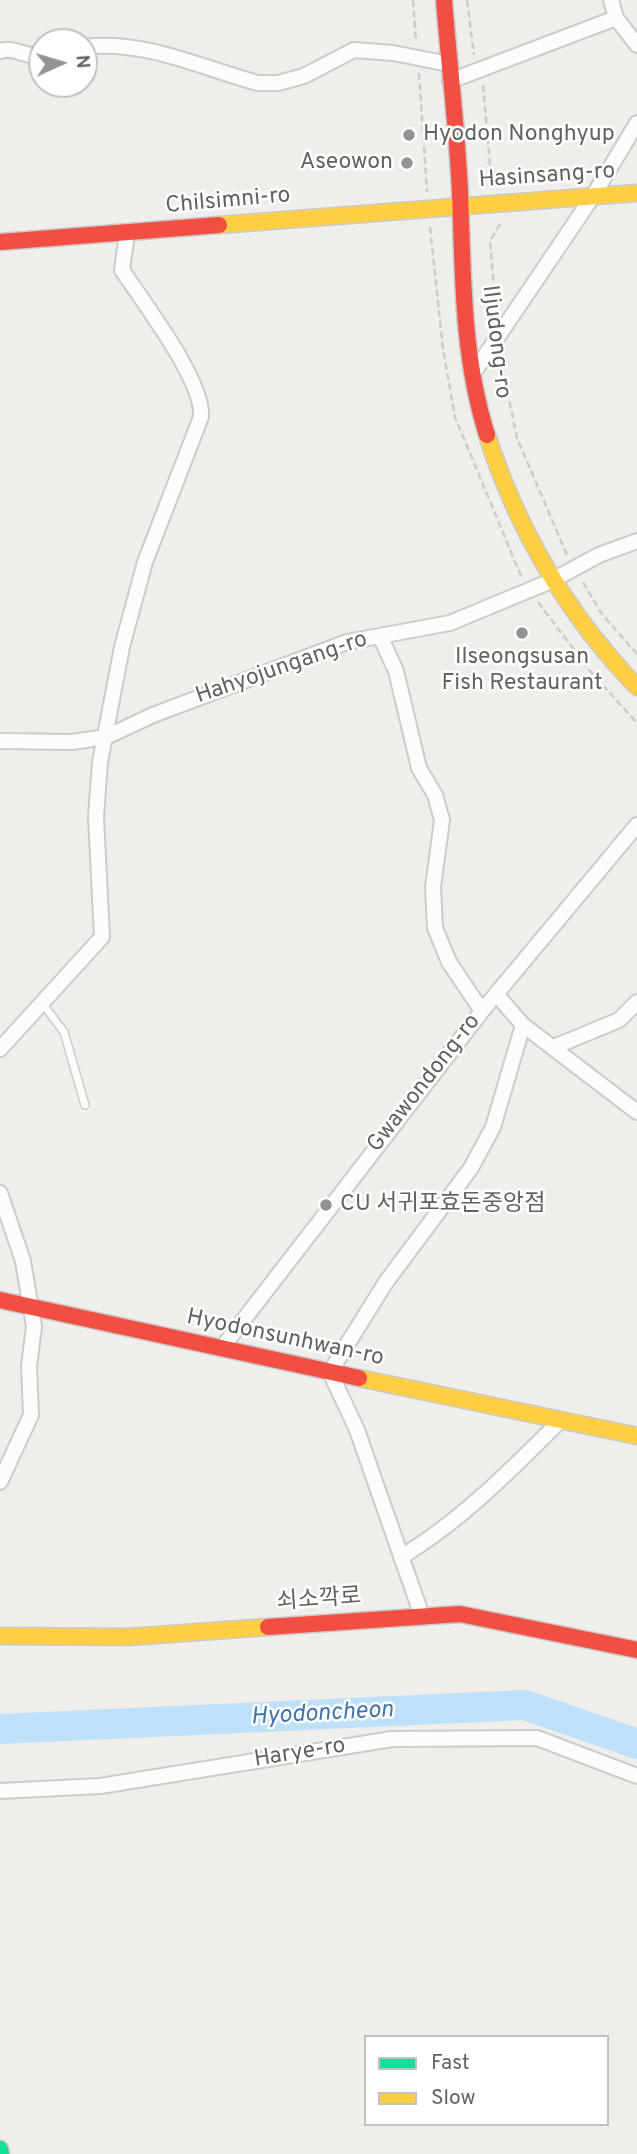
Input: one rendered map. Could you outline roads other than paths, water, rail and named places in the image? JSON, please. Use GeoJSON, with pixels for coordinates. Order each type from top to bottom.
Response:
{"type":"FeatureCollection","features":[{"type":"Feature","properties":{"kind":"street","name":"Iljudong-ro"},"geometry":{"type":"LineString","coordinates":[[444,0],[472,375],[503,476],[551,581],[598,646],[637,687]]}},
{"type":"Feature","properties":{"kind":"street"},"geometry":{"type":"LineString","coordinates":[[611,0],[616,18],[637,46]]}},
{"type":"Feature","properties":{"kind":"street"},"geometry":{"type":"LineString","coordinates":[[450,80],[616,18]]}},
{"type":"Feature","properties":{"kind":"street"},"geometry":{"type":"LineString","coordinates":[[98,46],[118,44],[142,49],[258,83],[278,83],[304,76],[354,50],[393,53],[449,64]]}},
{"type":"Feature","properties":{"kind":"street"},"geometry":{"type":"LineString","coordinates":[[0,51],[10,48],[28,55]]}},
{"type":"Feature","properties":{"kind":"street"},"geometry":{"type":"LineString","coordinates":[[472,375],[593,196],[637,123]]}},
{"type":"Feature","properties":{"kind":"street","name":"Hasinsang-ro"},"geometry":{"type":"LineString","coordinates":[[460,206],[637,193]]}},
{"type":"Feature","properties":{"kind":"street","name":"Chilsimni-ro"},"geometry":{"type":"LineString","coordinates":[[0,242],[460,206]]}},
{"type":"Feature","properties":{"kind":"street"},"geometry":{"type":"LineString","coordinates":[[0,1049],[102,937],[96,817],[100,762],[122,647],[145,562],[198,429],[202,405],[195,383],[122,270],[127,233]]}},
{"type":"Feature","properties":{"kind":"street","name":"Hahyojungang-ro"},"geometry":{"type":"LineString","coordinates":[[0,741],[72,742],[106,737],[152,715],[347,642],[450,623],[551,581],[598,555],[637,541]]}},
{"type":"Feature","properties":{"kind":"street"},"geometry":{"type":"LineString","coordinates":[[380,636],[396,671],[419,768],[435,795],[442,821],[433,887],[435,928],[449,962],[482,1011]]}},
{"type":"Feature","properties":{"kind":"street","name":"Gwawondong-ro"},"geometry":{"type":"LineString","coordinates":[[221,1349],[482,1011],[637,825]]}},
{"type":"Feature","properties":{"kind":"street"},"geometry":{"type":"LineString","coordinates":[[496,994],[523,1025],[637,1112]]}},
{"type":"Feature","properties":{"kind":"street"},"geometry":{"type":"LineString","coordinates":[[554,1047],[619,1020],[637,1002]]}},
{"type":"Feature","properties":{"kind":"street"},"geometry":{"type":"LineString","coordinates":[[422,1616],[357,1430],[330,1372],[386,1282],[471,1168],[493,1127],[523,1025]]}},
{"type":"Feature","properties":{"kind":"street"},"geometry":{"type":"LineString","coordinates":[[0,1193],[23,1261],[33,1309],[29,1366],[31,1415],[0,1482]]}},
{"type":"Feature","properties":{"kind":"street","name":"Hyodonsunhwan-ro"},"geometry":{"type":"LineString","coordinates":[[0,1300],[637,1436]]}},
{"type":"Feature","properties":{"kind":"street"},"geometry":{"type":"LineString","coordinates":[[401,1557],[430,1540],[482,1496],[561,1420]]}},
{"type":"Feature","properties":{"kind":"street","name":"쇠소깍로"},"geometry":{"type":"LineString","coordinates":[[0,1636],[129,1637],[460,1614],[637,1650]]}},
{"type":"Feature","properties":{"kind":"street","name":"Harye-ro"},"geometry":{"type":"LineString","coordinates":[[0,1791],[100,1786],[392,1739],[537,1738],[637,1776]]}},
{"type":"Feature","properties":{"kind":"lane"},"geometry":{"type":"LineString","coordinates":[[41,1002],[64,1032],[85,1105]]}},
{"type":"Feature","properties":{"kind":"waterway","name":"Hyodoncheon"},"geometry":{"type":"LineString","coordinates":[[0,1729],[525,1705],[637,1744]]}},
{"type":"Feature","properties":{"kind":"place","name":"Hyodon Nonghyup"},"geometry":{"type":"Point","coordinates":[409,135]}},
{"type":"Feature","properties":{"kind":"place","name":"Aseowon"},"geometry":{"type":"Point","coordinates":[407,163]}},
{"type":"Feature","properties":{"kind":"place","name":"Ilseongsusan Fish Restaurant"},"geometry":{"type":"Point","coordinates":[522,633]}},
{"type":"Feature","properties":{"kind":"place","name":"CU 서귀포효돈중앙점"},"geometry":{"type":"Point","coordinates":[326,1205]}}]}
